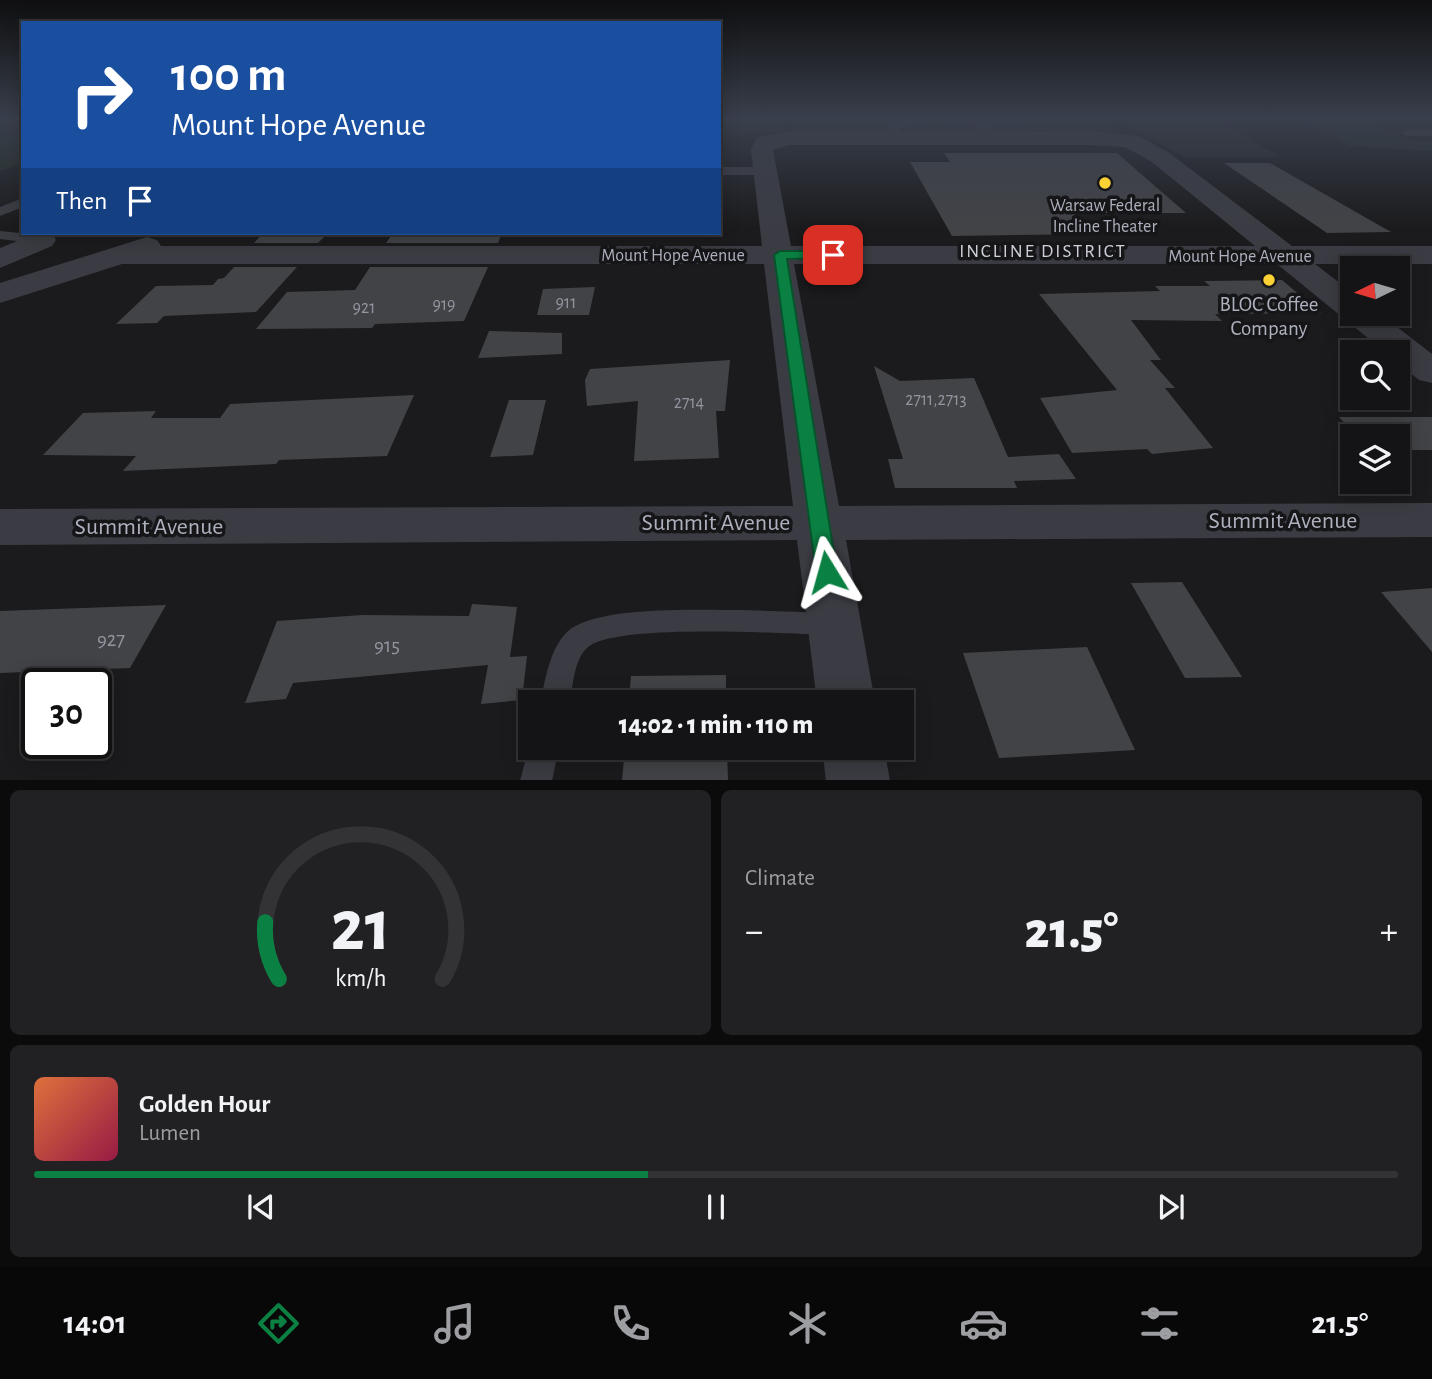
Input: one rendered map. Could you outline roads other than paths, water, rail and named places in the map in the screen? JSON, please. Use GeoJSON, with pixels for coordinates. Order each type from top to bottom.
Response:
{"type":"FeatureCollection","features":[{"type":"Feature","properties":{"kind":"street"},"geometry":{"type":"LineString","coordinates":[[1158,155],[1340,299]]}},
{"type":"Feature","properties":{"kind":"street"},"geometry":{"type":"LineString","coordinates":[[764,157],[844,690]]}},
{"type":"Feature","properties":{"kind":"street"},"geometry":{"type":"LineString","coordinates":[[0,293],[180,235]]}},
{"type":"Feature","properties":{"kind":"street"},"geometry":{"type":"LineString","coordinates":[[0,259],[50,236]]}},
{"type":"Feature","properties":{"kind":"street","name":"Mount Hope Avenue"},"geometry":{"type":"LineString","coordinates":[[123,255],[1432,256]]}},
{"type":"Feature","properties":{"kind":"street"},"geometry":{"type":"LineString","coordinates":[[1374,326],[1432,372]]}},
{"type":"Feature","properties":{"kind":"street","name":"Summit Avenue"},"geometry":{"type":"LineString","coordinates":[[0,527],[1432,520]]}},
{"type":"Feature","properties":{"kind":"street"},"geometry":{"type":"LineString","coordinates":[[855,760],[858,780]]}},
{"type":"Feature","properties":{"kind":"lane"},"geometry":{"type":"LineString","coordinates":[[721,170],[764,157]]}},
{"type":"Feature","properties":{"kind":"lane"},"geometry":{"type":"LineString","coordinates":[[0,212],[21,203]]}},
{"type":"Feature","properties":{"kind":"lane"},"geometry":{"type":"LineString","coordinates":[[0,235],[50,236]]}},
{"type":"Feature","properties":{"kind":"lane"},"geometry":{"type":"LineString","coordinates":[[558,690],[566,656],[580,637],[602,627],[639,622],[834,624]]}},
{"type":"Feature","properties":{"kind":"lane"},"geometry":{"type":"LineString","coordinates":[[536,780],[541,760]]}},
{"type":"Feature","properties":{"kind":"place","name":"Warsaw Federal Incline Theater"},"geometry":{"type":"Point","coordinates":[1105,183]}},
{"type":"Feature","properties":{"kind":"place","name":"BLOC Coffee Company"},"geometry":{"type":"Point","coordinates":[1269,280]}},
{"type":"Feature","properties":{"kind":"district","name":"INCLINE DISTRICT"},"geometry":{"type":"Point","coordinates":[1043,250]}}]}
